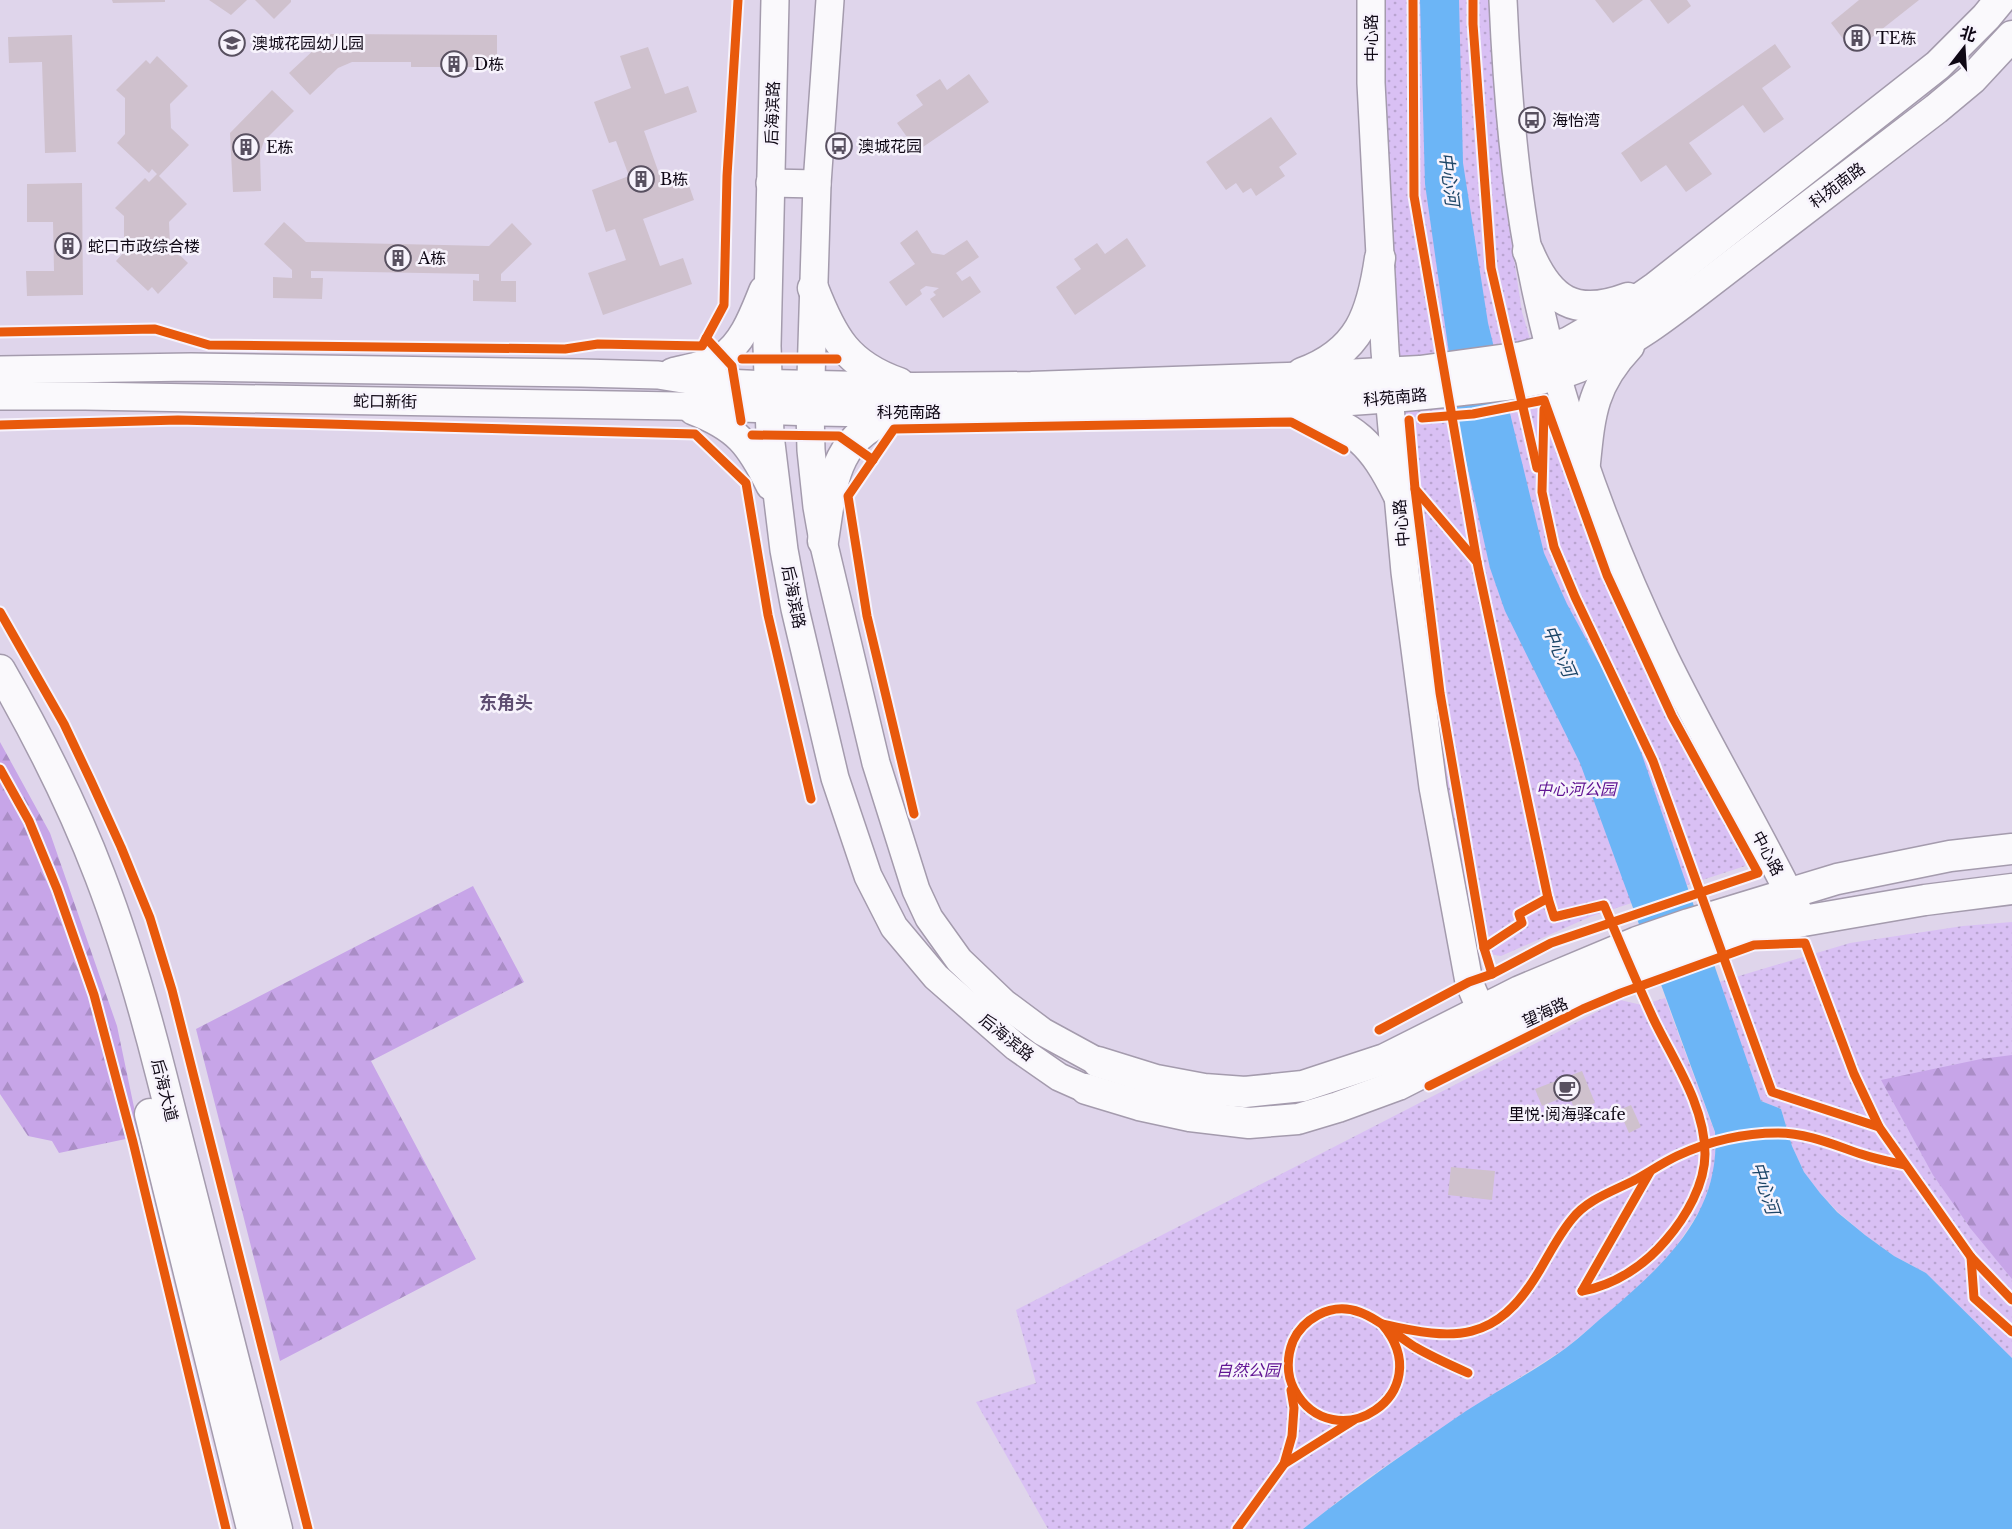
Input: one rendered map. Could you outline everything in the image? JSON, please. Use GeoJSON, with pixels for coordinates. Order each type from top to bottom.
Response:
{"type":"FeatureCollection","features":[{"type":"Feature","properties":{"kind":"main road","name":"后海滨路"},"geometry":{"type":"LineString","coordinates":[[775,0],[768,277],[769,397],[777,499],[784,550],[795,609],[835,778],[868,876],[894,927],[936,977],[1016,1047],[1059,1077],[1092,1075]]}},
{"type":"Feature","properties":{"kind":"main road","name":"后海滨路"},"geometry":{"type":"LineString","coordinates":[[830,0],[817,184],[811,450],[823,541],[876,763],[916,890],[929,918],[958,960],[1004,1003],[1043,1032],[1092,1075]]}},
{"type":"Feature","properties":{"kind":"main road","name":"中心路"},"geometry":{"type":"LineString","coordinates":[[1371,0],[1371,83],[1380,258],[1405,572],[1434,787],[1469,982],[1493,1036]]}},
{"type":"Feature","properties":{"kind":"main road","name":"中心路"},"geometry":{"type":"LineString","coordinates":[[1503,0],[1515,163],[1528,251],[1539,366],[1586,463],[1624,566],[1665,658],[1803,921]]}},
{"type":"Feature","properties":{"kind":"main road","name":"科苑南路"},"geometry":{"type":"LineString","coordinates":[[1539,366],[1569,342],[1616,315],[1656,287],[1938,64],[2000,0]]}},
{"type":"Feature","properties":{"kind":"main road","name":"科苑南路"},"geometry":{"type":"LineString","coordinates":[[769,397],[909,400],[1031,387],[1284,391],[1421,383],[1539,366],[1575,368],[1605,355],[1656,323],[1936,109],[1972,79],[2012,36]]}},
{"type":"Feature","properties":{"kind":"main road"},"geometry":{"type":"LineString","coordinates":[[770,183],[817,184]]}},
{"type":"Feature","properties":{"kind":"main road"},"geometry":{"type":"LineString","coordinates":[[1528,251],[1542,279],[1559,297],[1569,303],[1593,306],[1608,304],[1656,287]]}},
{"type":"Feature","properties":{"kind":"main road"},"geometry":{"type":"LineString","coordinates":[[1380,258],[1371,305],[1360,329],[1340,352],[1284,391],[1327,419],[1358,435],[1379,459],[1399,496]]}},
{"type":"Feature","properties":{"kind":"main road"},"geometry":{"type":"LineString","coordinates":[[658,375],[699,365],[723,356],[748,324],[768,277]]}},
{"type":"Feature","properties":{"kind":"main road"},"geometry":{"type":"LineString","coordinates":[[813,288],[834,334],[852,357],[909,400],[869,426],[850,443],[836,474],[823,541]]}},
{"type":"Feature","properties":{"kind":"main road"},"geometry":{"type":"LineString","coordinates":[[1586,463],[1591,410],[1600,386],[1621,355],[1656,323]]}},
{"type":"Feature","properties":{"kind":"main road","name":"蛇口新街"},"geometry":{"type":"LineString","coordinates":[[0,370],[191,367],[658,375],[769,397]]}},
{"type":"Feature","properties":{"kind":"main road","name":"蛇口新街"},"geometry":{"type":"LineString","coordinates":[[0,396],[678,406],[769,397]]}},
{"type":"Feature","properties":{"kind":"main road"},"geometry":{"type":"LineString","coordinates":[[678,406],[724,425],[740,437],[751,450],[777,499]]}},
{"type":"Feature","properties":{"kind":"main road","name":"后海大道"},"geometry":{"type":"LineString","coordinates":[[0,670],[51,764],[100,874],[117,921],[147,1019],[277,1529]]}},
{"type":"Feature","properties":{"kind":"main road","name":"后海大道"},"geometry":{"type":"LineString","coordinates":[[0,711],[34,773],[59,827],[81,879],[111,967],[141,1078],[252,1529]]}},
{"type":"Feature","properties":{"kind":"main road","name":"望海路"},"geometry":{"type":"LineString","coordinates":[[1762,916],[1789,892],[1838,879],[1950,856],[2012,849]]}},
{"type":"Feature","properties":{"kind":"main road","name":"望海路"},"geometry":{"type":"LineString","coordinates":[[1092,1075],[1139,1105],[1190,1116],[1249,1123],[1298,1119],[1398,1085],[1493,1036],[1526,1004],[1637,942],[1762,916],[1803,921],[1925,900],[2012,889]]}},
{"type":"Feature","properties":{"kind":"main road","name":"望海路"},"geometry":{"type":"LineString","coordinates":[[1092,1075],[1156,1080],[1204,1089],[1245,1092],[1303,1086],[1385,1059],[1480,1010],[1526,1004]]}},
{"type":"Feature","properties":{"kind":"green space","name":"中心河公园"},"geometry":{"type":"Polygon","coordinates":[[[1382,0],[1492,0],[1493,74],[1505,199],[1522,312],[1551,410],[1609,570],[1664,689],[1749,845],[1745,866],[1592,916],[1501,956],[1477,952],[1461,871],[1418,591],[1394,328],[1381,39],[1382,0]]]}},
{"type":"Feature","properties":{"kind":"green space"},"geometry":{"type":"Polygon","coordinates":[[[0,742],[50,833],[117,1026],[140,1136],[59,1153],[52,1141],[28,1136],[0,1094],[0,742]]]}},
{"type":"Feature","properties":{"kind":"green space"},"geometry":{"type":"Polygon","coordinates":[[[473,886],[524,982],[371,1061],[476,1259],[280,1361],[196,1029],[473,886]]]}},
{"type":"Feature","properties":{"kind":"green space"},"geometry":{"type":"Polygon","coordinates":[[[2012,922],[2012,1358],[1926,1273],[1894,1256],[1865,1235],[1820,1193],[1804,1172],[1792,1146],[1781,1109],[1761,1101],[1719,982],[1850,943],[1963,926],[2012,922]]]}},
{"type":"Feature","properties":{"kind":"green space","name":"自然公园"},"geometry":{"type":"Polygon","coordinates":[[[1665,998],[1715,1133],[1715,1169],[1702,1207],[1673,1251],[1642,1284],[1566,1348],[1468,1410],[1365,1480],[1303,1529],[1048,1529],[976,1402],[1036,1383],[1016,1310],[1620,1000],[1642,1005],[1665,998]]]}},
{"type":"Feature","properties":{"kind":"green space"},"geometry":{"type":"Polygon","coordinates":[[[2012,1055],[2012,1279],[1971,1229],[1933,1175],[1881,1080],[1981,1059],[2012,1055]]]}},
{"type":"Feature","properties":{"kind":"water","name":"中心河"},"geometry":{"type":"Polygon","coordinates":[[[1420,0],[1459,0],[1463,163],[1488,323],[1544,553],[1567,604],[1616,694],[1642,755],[1761,1101],[1781,1109],[1792,1146],[1804,1172],[1837,1212],[1894,1256],[1926,1273],[2012,1358],[2012,1529],[1303,1529],[1445,1425],[1566,1348],[1632,1292],[1670,1254],[1686,1233],[1709,1187],[1715,1161],[1715,1132],[1580,763],[1505,611],[1490,568],[1461,438],[1425,184],[1420,0]]]}},
{"type":"Feature","properties":{"kind":"building"},"geometry":{"type":"Polygon","coordinates":[[[112,0],[165,0],[165,2],[113,3],[112,0]]]}},
{"type":"Feature","properties":{"kind":"building"},"geometry":{"type":"Polygon","coordinates":[[[209,0],[247,0],[231,15],[209,0]]]}},
{"type":"Feature","properties":{"kind":"building"},"geometry":{"type":"Polygon","coordinates":[[[255,0],[291,0],[291,2],[274,19],[255,0]]]}},
{"type":"Feature","properties":{"kind":"building"},"geometry":{"type":"Polygon","coordinates":[[[1595,0],[1643,0],[1613,23],[1595,0]]]}},
{"type":"Feature","properties":{"kind":"building"},"geometry":{"type":"Polygon","coordinates":[[[1650,0],[1687,0],[1691,6],[1668,24],[1650,0]]]}},
{"type":"Feature","properties":{"kind":"building","name":"TE栋"},"geometry":{"type":"Polygon","coordinates":[[[1859,0],[1919,0],[1853,52],[1831,23],[1859,0]]]}},
{"type":"Feature","properties":{"kind":"building","name":"D栋"},"geometry":{"type":"Polygon","coordinates":[[[331,34],[497,35],[497,67],[411,67],[411,62],[352,62],[338,68],[310,95],[289,73],[331,34]]]}},
{"type":"Feature","properties":{"kind":"building"},"geometry":{"type":"Polygon","coordinates":[[[72,35],[76,152],[45,153],[42,62],[9,63],[8,37],[72,35]]]}},
{"type":"Feature","properties":{"kind":"building"},"geometry":{"type":"Polygon","coordinates":[[[1775,44],[1791,67],[1762,88],[1784,119],[1764,133],[1743,105],[1689,143],[1712,174],[1686,192],[1666,165],[1641,182],[1621,153],[1775,44]]]}},
{"type":"Feature","properties":{"kind":"building","name":"B栋"},"geometry":{"type":"Polygon","coordinates":[[[648,47],[665,94],[688,86],[697,112],[644,131],[662,182],[685,174],[694,200],[643,219],[660,266],[683,258],[692,284],[603,315],[588,273],[626,260],[615,229],[606,232],[592,190],[629,176],[616,141],[609,143],[594,102],[631,88],[620,56],[648,47]]]}},
{"type":"Feature","properties":{"kind":"building"},"geometry":{"type":"Polygon","coordinates":[[[157,56],[188,86],[170,104],[171,128],[189,145],[159,176],[187,204],[169,222],[170,246],[188,263],[158,294],[152,287],[148,291],[116,261],[124,252],[124,216],[115,208],[145,178],[149,182],[157,174],[152,169],[149,173],[117,143],[125,134],[125,98],[116,90],[146,60],[150,64],[157,56]]]}},
{"type":"Feature","properties":{"kind":"building"},"geometry":{"type":"Polygon","coordinates":[[[969,74],[989,102],[917,151],[897,123],[923,105],[916,95],[940,79],[947,90],[969,74]]]}},
{"type":"Feature","properties":{"kind":"building","name":"E栋"},"geometry":{"type":"Polygon","coordinates":[[[272,90],[294,111],[264,141],[260,153],[261,191],[233,192],[230,133],[272,90]]]}},
{"type":"Feature","properties":{"kind":"building"},"geometry":{"type":"Polygon","coordinates":[[[1271,117],[1297,154],[1279,167],[1285,176],[1256,196],[1251,188],[1243,193],[1236,183],[1226,190],[1206,162],[1271,117]]]}},
{"type":"Feature","properties":{"kind":"building","name":"蛇口市政综合楼"},"geometry":{"type":"Polygon","coordinates":[[[82,183],[83,295],[27,296],[26,271],[54,271],[53,222],[27,222],[27,184],[82,183]]]}},
{"type":"Feature","properties":{"kind":"building","name":"A栋"},"geometry":{"type":"Polygon","coordinates":[[[284,222],[306,242],[489,246],[512,223],[532,244],[501,274],[501,281],[516,281],[516,302],[473,301],[473,280],[479,281],[479,274],[311,271],[311,278],[323,278],[322,299],[273,298],[273,277],[292,278],[292,270],[264,244],[284,222]]]}},
{"type":"Feature","properties":{"kind":"building"},"geometry":{"type":"Polygon","coordinates":[[[917,230],[932,253],[944,255],[967,240],[979,257],[956,273],[962,281],[970,276],[981,292],[943,318],[930,299],[936,295],[933,292],[939,288],[926,286],[920,290],[922,294],[906,306],[889,282],[915,264],[900,243],[917,230]]]}},
{"type":"Feature","properties":{"kind":"building"},"geometry":{"type":"Polygon","coordinates":[[[1127,238],[1146,266],[1075,315],[1056,287],[1081,269],[1074,259],[1097,243],[1105,254],[1127,238]]]}},
{"type":"Feature","properties":{"kind":"building"},"geometry":{"type":"Polygon","coordinates":[[[1582,1071],[1595,1103],[1575,1111],[1569,1095],[1542,1106],[1535,1089],[1582,1071]]]}},
{"type":"Feature","properties":{"kind":"building"},"geometry":{"type":"Polygon","coordinates":[[[1631,1105],[1641,1127],[1629,1133],[1619,1110],[1631,1105]]]}},
{"type":"Feature","properties":{"kind":"building"},"geometry":{"type":"Polygon","coordinates":[[[1451,1167],[1495,1171],[1492,1200],[1448,1195],[1451,1167]]]}},
{"type":"Feature","properties":{"kind":"cycle path"},"geometry":{"type":"LineString","coordinates":[[0,332],[155,329],[209,345],[565,349],[598,344],[702,346],[724,305],[727,176],[738,0]]}},
{"type":"Feature","properties":{"kind":"cycle path"},"geometry":{"type":"LineString","coordinates":[[1413,0],[1414,196],[1477,562]]}},
{"type":"Feature","properties":{"kind":"cycle path"},"geometry":{"type":"LineString","coordinates":[[1473,0],[1491,268],[1537,468]]}},
{"type":"Feature","properties":{"kind":"cycle path"},"geometry":{"type":"LineString","coordinates":[[706,338],[732,366],[741,421]]}},
{"type":"Feature","properties":{"kind":"cycle path"},"geometry":{"type":"LineString","coordinates":[[742,359],[837,359]]}},
{"type":"Feature","properties":{"kind":"cycle path"},"geometry":{"type":"LineString","coordinates":[[1422,418],[1473,414],[1544,400],[1607,575],[1672,716],[1758,873],[1551,943],[1492,974],[1484,948],[1522,923],[1519,914],[1548,898],[1554,917],[1604,905],[1610,919],[1616,933],[1634,976],[1686,1083],[1700,1118],[1705,1154],[1702,1177],[1681,1221],[1658,1249],[1639,1266],[1618,1279],[1582,1291]]}},
{"type":"Feature","properties":{"kind":"cycle path"},"geometry":{"type":"LineString","coordinates":[[1544,409],[1542,492],[1554,547],[1575,597],[1653,761],[1772,1092],[1879,1127]]}},
{"type":"Feature","properties":{"kind":"cycle path"},"geometry":{"type":"LineString","coordinates":[[0,425],[178,420],[695,434],[746,483],[768,615],[811,799]]}},
{"type":"Feature","properties":{"kind":"cycle path"},"geometry":{"type":"LineString","coordinates":[[1409,420],[1415,489],[1440,693],[1484,948]]}},
{"type":"Feature","properties":{"kind":"cycle path"},"geometry":{"type":"LineString","coordinates":[[914,814],[867,616],[848,496],[894,429],[1291,422],[1344,450]]}},
{"type":"Feature","properties":{"kind":"cycle path"},"geometry":{"type":"LineString","coordinates":[[752,435],[839,436],[873,460]]}},
{"type":"Feature","properties":{"kind":"cycle path"},"geometry":{"type":"LineString","coordinates":[[1415,489],[1477,562],[1548,898]]}},
{"type":"Feature","properties":{"kind":"cycle path"},"geometry":{"type":"LineString","coordinates":[[0,612],[64,724],[121,847],[150,918],[172,990],[308,1529]]}},
{"type":"Feature","properties":{"kind":"cycle path"},"geometry":{"type":"LineString","coordinates":[[0,769],[29,821],[57,889],[94,995],[133,1142],[226,1529]]}},
{"type":"Feature","properties":{"kind":"cycle path"},"geometry":{"type":"LineString","coordinates":[[1429,1086],[1583,1009],[1621,993],[1754,945],[1805,943],[1854,1074],[1879,1127],[1971,1257],[2012,1300]]}},
{"type":"Feature","properties":{"kind":"cycle path"},"geometry":{"type":"LineString","coordinates":[[1379,1030],[1469,982],[1492,974]]}},
{"type":"Feature","properties":{"kind":"cycle path"},"geometry":{"type":"LineString","coordinates":[[1382,1324],[1408,1330],[1452,1334],[1472,1331],[1489,1324],[1506,1313],[1522,1296],[1562,1232],[1578,1212],[1600,1197],[1671,1159],[1714,1142],[1752,1134],[1789,1134],[1810,1137],[1867,1156],[1905,1165]]}},
{"type":"Feature","properties":{"kind":"cycle path"},"geometry":{"type":"LineString","coordinates":[[1582,1291],[1650,1172]]}},
{"type":"Feature","properties":{"kind":"cycle path"},"geometry":{"type":"LineString","coordinates":[[1971,1257],[1974,1298],[2012,1332]]}},
{"type":"Feature","properties":{"kind":"cycle path"},"geometry":{"type":"LineString","coordinates":[[1382,1324],[1397,1350],[1399,1374],[1391,1395],[1375,1410],[1355,1419],[1333,1419],[1311,1410],[1291,1383],[1288,1365],[1290,1353],[1293,1341],[1303,1326],[1318,1315],[1332,1310],[1345,1309],[1369,1316],[1381,1323],[1415,1347],[1434,1358],[1468,1373]]}},
{"type":"Feature","properties":{"kind":"cycle path"},"geometry":{"type":"LineString","coordinates":[[1237,1529],[1284,1464],[1292,1436],[1294,1408],[1291,1390]]}},
{"type":"Feature","properties":{"kind":"cycle path"},"geometry":{"type":"LineString","coordinates":[[1284,1464],[1354,1420]]}},
{"type":"Feature","properties":{"kind":"place","name":"TE栋"},"geometry":{"type":"Point","coordinates":[1857,38]}},
{"type":"Feature","properties":{"kind":"place","name":"澳城花园幼儿园"},"geometry":{"type":"Point","coordinates":[232,43]}},
{"type":"Feature","properties":{"kind":"place","name":"D栋"},"geometry":{"type":"Point","coordinates":[454,64]}},
{"type":"Feature","properties":{"kind":"place","name":"海怡湾"},"geometry":{"type":"Point","coordinates":[1532,120]}},
{"type":"Feature","properties":{"kind":"place","name":"澳城花园"},"geometry":{"type":"Point","coordinates":[839,146]}},
{"type":"Feature","properties":{"kind":"place","name":"E栋"},"geometry":{"type":"Point","coordinates":[246,147]}},
{"type":"Feature","properties":{"kind":"place","name":"B栋"},"geometry":{"type":"Point","coordinates":[641,179]}},
{"type":"Feature","properties":{"kind":"place","name":"蛇口市政综合楼"},"geometry":{"type":"Point","coordinates":[68,246]}},
{"type":"Feature","properties":{"kind":"place","name":"A栋"},"geometry":{"type":"Point","coordinates":[398,258]}},
{"type":"Feature","properties":{"kind":"place","name":"里悦·阅海驿cafe"},"geometry":{"type":"Point","coordinates":[1567,1088]}},
{"type":"Feature","properties":{"kind":"district","name":"东角头"},"geometry":{"type":"Point","coordinates":[506,703]}}]}
